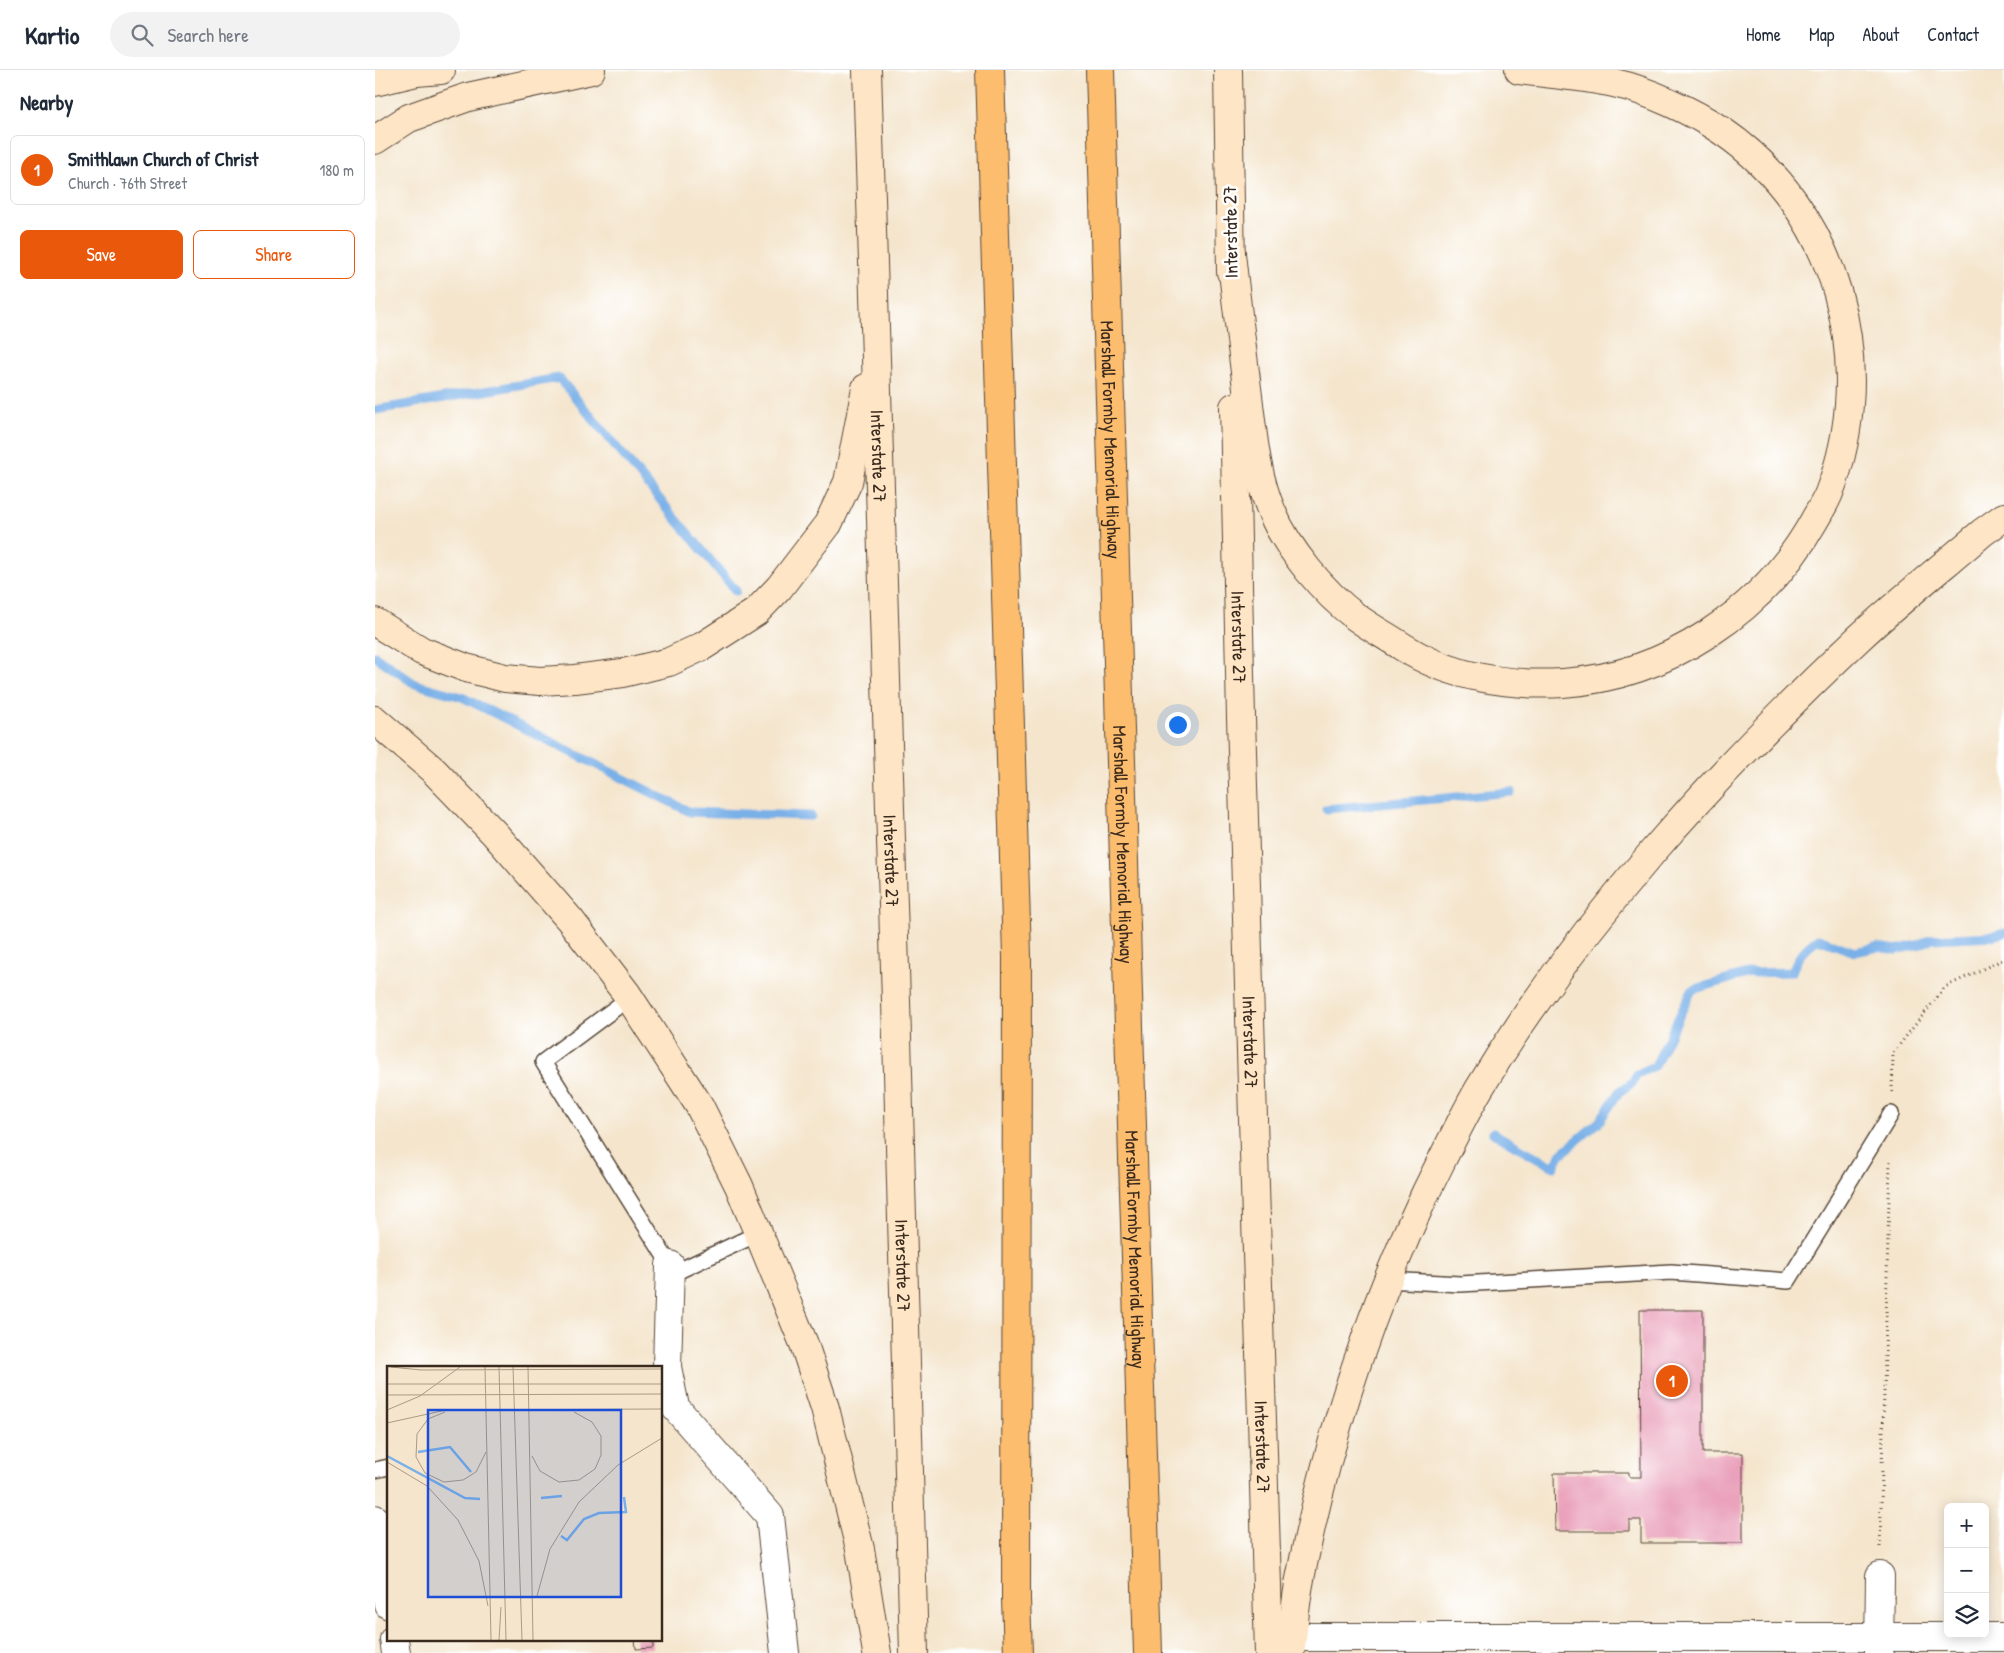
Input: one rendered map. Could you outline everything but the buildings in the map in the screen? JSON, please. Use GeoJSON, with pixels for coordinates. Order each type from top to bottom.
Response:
{"type":"FeatureCollection","features":[{"type":"Feature","properties":{"kind":"highway"},"geometry":{"type":"LineString","coordinates":[[990,70],[1017,956],[1016,1599],[1018,1653]]}},
{"type":"Feature","properties":{"kind":"highway","name":"Marshall Formby Memorial Highway"},"geometry":{"type":"LineString","coordinates":[[1101,70],[1147,1653]]}},
{"type":"Feature","properties":{"kind":"highway"},"geometry":{"type":"LineString","coordinates":[[1003,1653],[1016,1599]]}},
{"type":"Feature","properties":{"kind":"main road"},"geometry":{"type":"LineString","coordinates":[[375,82],[417,72],[441,70]]}},
{"type":"Feature","properties":{"kind":"main road"},"geometry":{"type":"LineString","coordinates":[[375,140],[409,118],[468,97],[591,70]]}},
{"type":"Feature","properties":{"kind":"main road","name":"Interstate 27"},"geometry":{"type":"LineString","coordinates":[[867,70],[887,677],[914,1653]]}},
{"type":"Feature","properties":{"kind":"main road","name":"Interstate 27"},"geometry":{"type":"LineString","coordinates":[[1228,70],[1241,718],[1269,1653]]}},
{"type":"Feature","properties":{"kind":"main road"},"geometry":{"type":"LineString","coordinates":[[1231,253],[1254,446],[1262,486],[1273,516],[1298,556],[1322,587],[1355,616],[1419,656],[1450,669],[1495,680],[1541,684],[1583,682],[1618,674],[1651,663],[1690,645],[1720,626],[1759,594],[1785,567],[1806,536],[1828,495],[1842,452],[1848,403],[1849,363],[1847,339],[1837,284],[1816,235],[1790,196],[1762,164],[1723,132],[1688,112],[1646,93],[1615,83],[1519,70]]}},
{"type":"Feature","properties":{"kind":"main road"},"geometry":{"type":"LineString","coordinates":[[375,622],[422,651],[466,668],[505,678],[531,680],[575,679],[623,673],[669,662],[703,646],[756,612],[779,588],[828,524],[848,482],[875,339]]}},
{"type":"Feature","properties":{"kind":"main road"},"geometry":{"type":"LineString","coordinates":[[1291,1645],[1299,1581],[1331,1442],[1372,1317],[1402,1244],[1440,1163],[1478,1091],[1551,978],[1654,848],[1759,736],[1862,636],[1983,532],[2004,517]]}},
{"type":"Feature","properties":{"kind":"main road"},"geometry":{"type":"LineString","coordinates":[[375,720],[433,770],[494,832],[571,921],[629,998],[699,1105],[739,1186],[759,1233],[804,1344],[825,1408],[860,1549],[877,1653]]}},
{"type":"Feature","properties":{"kind":"street"},"geometry":{"type":"LineString","coordinates":[[670,1265],[667,1368],[668,1408],[770,1516],[785,1653]]}},
{"type":"Feature","properties":{"kind":"street"},"geometry":{"type":"LineString","coordinates":[[375,1519],[387,1593]]}},
{"type":"Feature","properties":{"kind":"street"},"geometry":{"type":"LineString","coordinates":[[1879,1645],[1880,1576]]}},
{"type":"Feature","properties":{"kind":"street"},"geometry":{"type":"LineString","coordinates":[[1291,1645],[1879,1645],[2004,1637]]}},
{"type":"Feature","properties":{"kind":"street"},"geometry":{"type":"LineString","coordinates":[[394,1640],[396,1653]]}},
{"type":"Feature","properties":{"kind":"lane"},"geometry":{"type":"LineString","coordinates":[[629,998],[543,1062],[670,1265],[672,1274],[759,1233]]}},
{"type":"Feature","properties":{"kind":"lane"},"geometry":{"type":"LineString","coordinates":[[1387,1280],[1460,1284],[1671,1272],[1788,1281],[1891,1114]]}},
{"type":"Feature","properties":{"kind":"path"},"geometry":{"type":"LineString","coordinates":[[1880,1576],[1893,1052],[1945,987],[2004,959]]}},
{"type":"Feature","properties":{"kind":"waterway"},"geometry":{"type":"LineString","coordinates":[[375,410],[559,378],[736,591]]}},
{"type":"Feature","properties":{"kind":"waterway"},"geometry":{"type":"LineString","coordinates":[[375,656],[415,684],[462,697],[690,812],[811,816]]}},
{"type":"Feature","properties":{"kind":"waterway"},"geometry":{"type":"LineString","coordinates":[[1326,809],[1511,792]]}},
{"type":"Feature","properties":{"kind":"waterway"},"geometry":{"type":"LineString","coordinates":[[1493,1133],[1554,1167],[1560,1155],[1599,1122],[1619,1092],[1633,1082],[1637,1074],[1655,1066],[1692,990],[1750,973],[1792,972],[1802,953],[1818,939],[1855,952],[1878,947],[1896,950],[1918,945],[1932,939],[1993,936],[2004,933]]}},
{"type":"Feature","properties":{"kind":"place","name":"Smithlawn Church of Christ"},"geometry":{"type":"Point","coordinates":[1672,1381]}}]}
